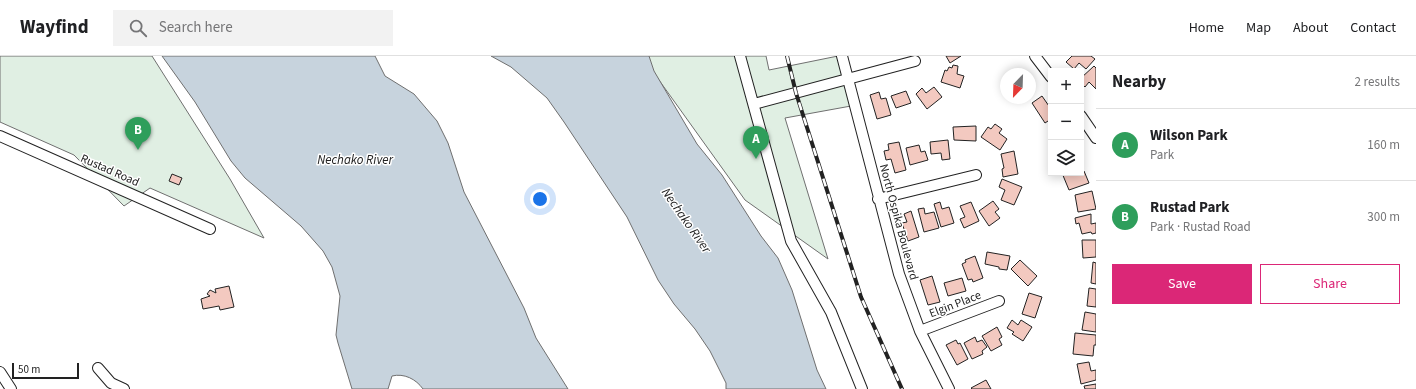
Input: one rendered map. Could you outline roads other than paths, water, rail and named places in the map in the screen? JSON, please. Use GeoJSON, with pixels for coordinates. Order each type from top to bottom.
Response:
{"type":"FeatureCollection","features":[{"type":"Feature","properties":{"kind":"street"},"geometry":{"type":"LineString","coordinates":[[740,56],[791,241],[831,312],[862,389]]}},
{"type":"Feature","properties":{"kind":"street","name":"North Ospika Boulevard"},"geometry":{"type":"LineString","coordinates":[[842,56],[878,199],[899,274],[920,331],[949,389]]}},
{"type":"Feature","properties":{"kind":"street"},"geometry":{"type":"LineString","coordinates":[[1035,56],[1048,72]]}},
{"type":"Feature","properties":{"kind":"street"},"geometry":{"type":"LineString","coordinates":[[754,104],[915,61]]}},
{"type":"Feature","properties":{"kind":"street"},"geometry":{"type":"LineString","coordinates":[[1084,120],[1096,138]]}},
{"type":"Feature","properties":{"kind":"street","name":"Rustad Road"},"geometry":{"type":"LineString","coordinates":[[0,136],[210,229]]}},
{"type":"Feature","properties":{"kind":"street"},"geometry":{"type":"LineString","coordinates":[[878,199],[976,175]]}},
{"type":"Feature","properties":{"kind":"street","name":"Elgin Place"},"geometry":{"type":"LineString","coordinates":[[920,331],[999,301]]}},
{"type":"Feature","properties":{"kind":"street"},"geometry":{"type":"LineString","coordinates":[[98,368],[111,383],[124,389]]}},
{"type":"Feature","properties":{"kind":"street"},"geometry":{"type":"LineString","coordinates":[[0,372],[10,389]]}},
{"type":"Feature","properties":{"kind":"water","name":"Nechako River"},"geometry":{"type":"Polygon","coordinates":[[[162,56],[375,56],[385,76],[414,94],[437,121],[448,143],[464,192],[524,308],[536,338],[568,389],[423,389],[417,382],[405,376],[396,375],[392,376],[388,389],[352,389],[336,335],[340,296],[332,267],[323,251],[301,226],[245,178],[231,161],[195,102],[162,56]]]}},
{"type":"Feature","properties":{"kind":"water"},"geometry":{"type":"Polygon","coordinates":[[[491,56],[649,56],[654,71],[697,144],[722,175],[761,236],[778,258],[792,290],[817,370],[826,389],[726,389],[726,383],[710,351],[695,329],[674,304],[658,280],[627,217],[564,122],[547,98],[511,67],[491,56]]]}},
{"type":"Feature","properties":{"kind":"railway"},"geometry":{"type":"LineString","coordinates":[[787,56],[796,93],[861,297],[902,389]]}},
{"type":"Feature","properties":{"kind":"place","name":"Rustad Park"},"geometry":{"type":"Point","coordinates":[138,150]}},
{"type":"Feature","properties":{"kind":"place","name":"Wilson Park"},"geometry":{"type":"Point","coordinates":[756,159]}}]}
